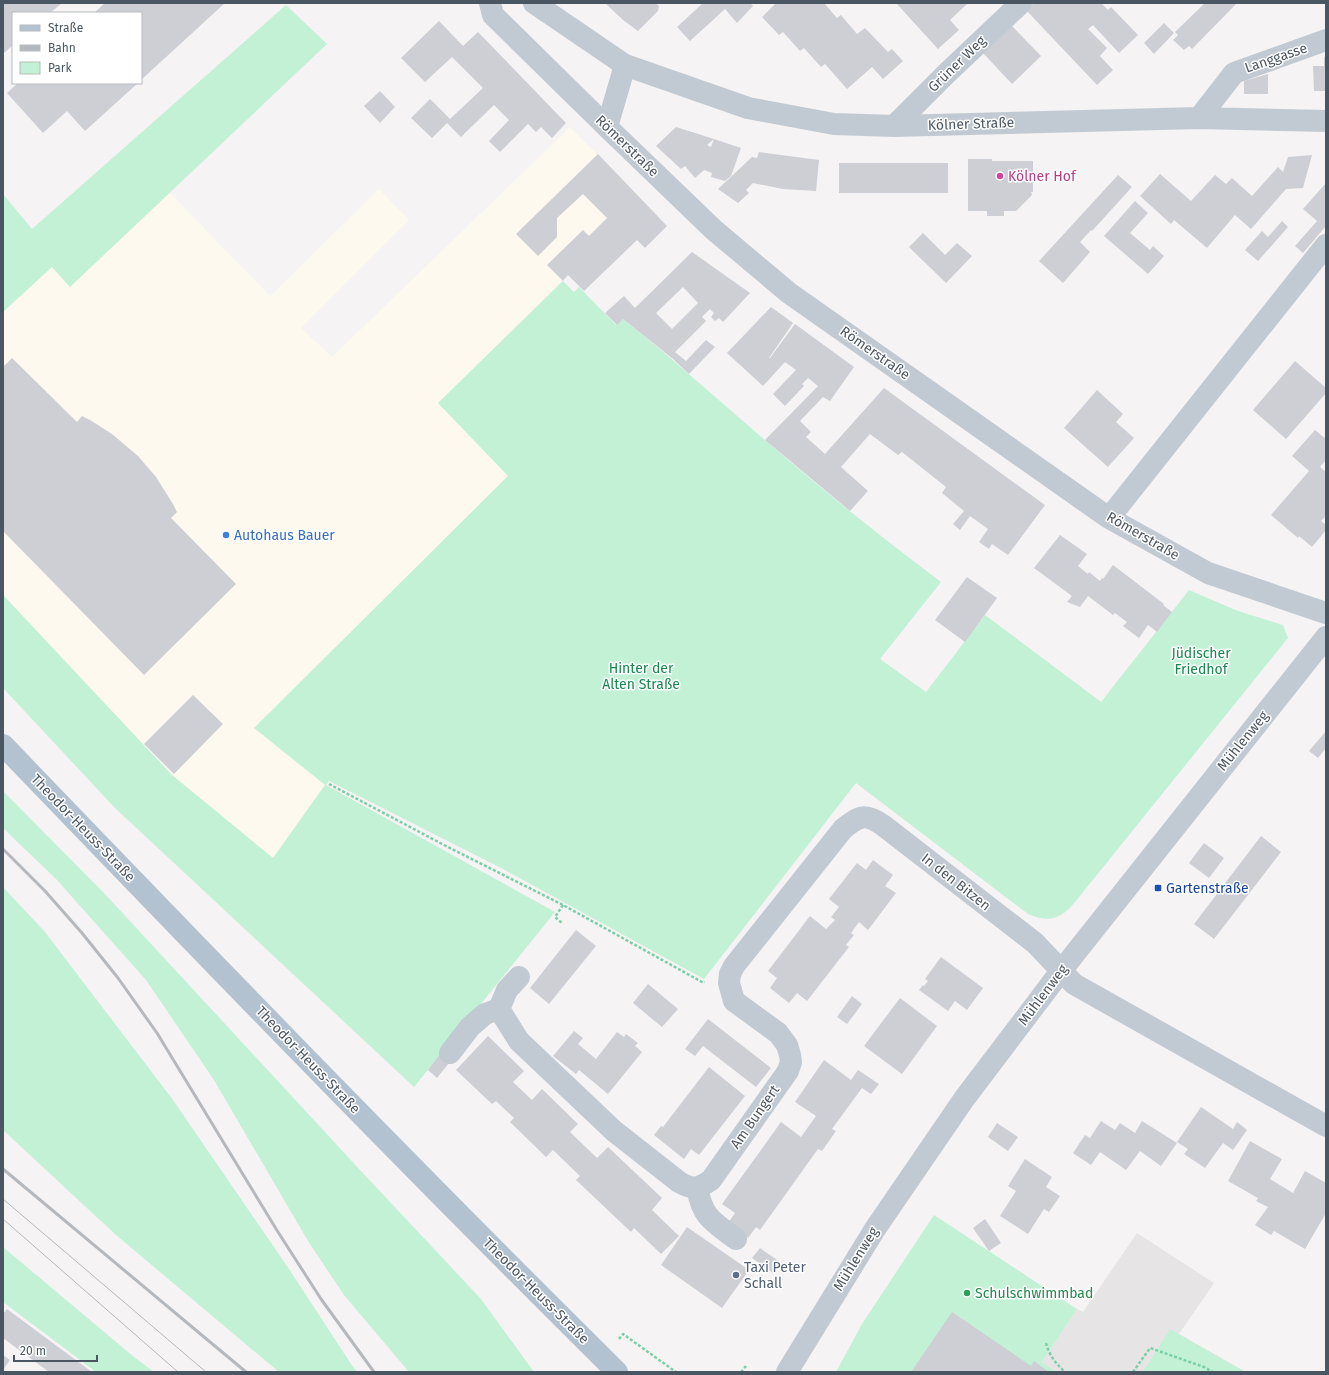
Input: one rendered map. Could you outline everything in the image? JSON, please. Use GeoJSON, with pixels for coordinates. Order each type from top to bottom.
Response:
{"type":"FeatureCollection","features":[{"type":"Feature","properties":{"kind":"main road","name":"Theodor-Heuss-Straße"},"geometry":{"type":"LineString","coordinates":[[3,745],[515,1271],[617,1372]]}},
{"type":"Feature","properties":{"kind":"street","name":"Römerstraße"},"geometry":{"type":"LineString","coordinates":[[490,3],[494,14],[607,127],[714,230],[789,292],[1109,518],[1208,573],[1326,613]]}},
{"type":"Feature","properties":{"kind":"street","name":"Kölner Straße"},"geometry":{"type":"LineString","coordinates":[[534,3],[625,65],[748,108],[834,124],[894,126],[1199,118],[1326,120]]}},
{"type":"Feature","properties":{"kind":"street","name":"Grüner Weg"},"geometry":{"type":"LineString","coordinates":[[894,126],[1021,3]]}},
{"type":"Feature","properties":{"kind":"street","name":"Langgasse"},"geometry":{"type":"LineString","coordinates":[[1199,118],[1234,73],[1326,40]]}},
{"type":"Feature","properties":{"kind":"street"},"geometry":{"type":"LineString","coordinates":[[607,127],[625,65]]}},
{"type":"Feature","properties":{"kind":"street"},"geometry":{"type":"LineString","coordinates":[[1109,518],[1326,245]]}},
{"type":"Feature","properties":{"kind":"street","name":"Mühlenweg"},"geometry":{"type":"LineString","coordinates":[[787,1372],[875,1229],[964,1099],[1061,971],[1326,637]]}},
{"type":"Feature","properties":{"kind":"street","name":"In den Bitzen"},"geometry":{"type":"LineString","coordinates":[[729,983],[730,974],[734,966],[843,829],[854,820],[867,817],[875,820],[1035,943],[1061,971]]}},
{"type":"Feature","properties":{"kind":"street"},"geometry":{"type":"LineString","coordinates":[[1061,971],[1074,984],[1326,1126]]}},
{"type":"Feature","properties":{"kind":"street"},"geometry":{"type":"LineString","coordinates":[[450,1052],[470,1027],[485,1014],[499,1008],[507,990],[519,977]]}},
{"type":"Feature","properties":{"kind":"street","name":"Am Bungert"},"geometry":{"type":"LineString","coordinates":[[697,1188],[711,1180],[788,1071],[791,1062],[787,1045],[778,1033],[734,1001],[729,983]]}},
{"type":"Feature","properties":{"kind":"street"},"geometry":{"type":"LineString","coordinates":[[499,1008],[519,1041],[614,1131],[679,1182],[688,1187],[697,1188],[700,1203],[708,1218],[736,1239]]}},
{"type":"Feature","properties":{"kind":"path"},"geometry":{"type":"LineString","coordinates":[[329,784],[444,845],[563,905],[702,982],[729,983]]}},
{"type":"Feature","properties":{"kind":"path"},"geometry":{"type":"LineString","coordinates":[[563,905],[555,918],[563,924]]}},
{"type":"Feature","properties":{"kind":"path"},"geometry":{"type":"LineString","coordinates":[[601,1356],[623,1334],[676,1372]]}},
{"type":"Feature","properties":{"kind":"path"},"geometry":{"type":"LineString","coordinates":[[1046,1343],[1048,1352],[1059,1367],[1065,1372]]}},
{"type":"Feature","properties":{"kind":"path"},"geometry":{"type":"LineString","coordinates":[[1133,1372],[1150,1348],[1204,1367],[1213,1372]]}},
{"type":"Feature","properties":{"kind":"path"},"geometry":{"type":"LineString","coordinates":[[741,1372],[746,1366]]}},
{"type":"Feature","properties":{"kind":"shaded area","name":"Autohaus Bauer"},"geometry":{"type":"Polygon","coordinates":[[[570,127],[643,201],[438,403],[509,475],[255,728],[325,785],[273,858],[172,775],[3,595],[3,312],[52,267],[70,287],[170,193],[270,296],[379,189],[409,220],[301,328],[332,357],[570,127]]]}},
{"type":"Feature","properties":{"kind":"shaded area"},"geometry":{"type":"Polygon","coordinates":[[[1137,1233],[1214,1283],[1179,1334],[1246,1372],[1057,1372],[1042,1362],[1077,1309],[1083,1312],[1137,1233]]]}},
{"type":"Feature","properties":{"kind":"green space"},"geometry":{"type":"Polygon","coordinates":[[[286,5],[327,44],[70,287],[52,267],[3,312],[3,194],[32,229],[286,5]]]}},
{"type":"Feature","properties":{"kind":"green space","name":"Hinter der Alten Straße"},"geometry":{"type":"Polygon","coordinates":[[[563,281],[574,292],[579,287],[616,325],[623,319],[680,366],[814,482],[941,582],[880,659],[926,692],[985,615],[1101,702],[1189,590],[1238,611],[1283,625],[1288,638],[1075,902],[1060,916],[1048,919],[1035,917],[1028,914],[856,783],[704,979],[505,870],[329,781],[326,785],[555,912],[414,1087],[115,808],[3,688],[3,595],[172,775],[273,858],[325,785],[254,728],[508,476],[438,403],[563,281]]]}},
{"type":"Feature","properties":{"kind":"green space"},"geometry":{"type":"Polygon","coordinates":[[[3,791],[104,893],[481,1299],[534,1372],[409,1372],[344,1295],[308,1241],[214,1080],[146,980],[57,880],[3,828],[3,791]]]}},
{"type":"Feature","properties":{"kind":"green space"},"geometry":{"type":"Polygon","coordinates":[[[3,887],[45,932],[173,1100],[289,1269],[357,1372],[279,1372],[116,1235],[3,1130],[3,887]]]}},
{"type":"Feature","properties":{"kind":"green space","name":"Schulschwimmbad"},"geometry":{"type":"Polygon","coordinates":[[[934,1215],[1077,1309],[1042,1362],[1057,1372],[836,1372],[862,1324],[934,1215]]]}},
{"type":"Feature","properties":{"kind":"green space"},"geometry":{"type":"Polygon","coordinates":[[[3,1247],[154,1372],[96,1372],[3,1302],[3,1247]]]}},
{"type":"Feature","properties":{"kind":"green space"},"geometry":{"type":"Polygon","coordinates":[[[1170,1329],[1245,1372],[1143,1372],[1170,1329]]]}},
{"type":"Feature","properties":{"kind":"building"},"geometry":{"type":"Polygon","coordinates":[[[3,3],[62,3],[51,12],[12,12],[12,46],[3,54],[3,3]]]}},
{"type":"Feature","properties":{"kind":"building"},"geometry":{"type":"Polygon","coordinates":[[[105,3],[225,3],[142,79],[142,12],[95,12],[105,3]]]}},
{"type":"Feature","properties":{"kind":"building"},"geometry":{"type":"Polygon","coordinates":[[[605,3],[656,3],[659,6],[658,11],[638,31],[623,20],[605,3]]]}},
{"type":"Feature","properties":{"kind":"building"},"geometry":{"type":"Polygon","coordinates":[[[703,3],[750,3],[753,6],[737,23],[725,9],[690,41],[677,27],[703,3]]]}},
{"type":"Feature","properties":{"kind":"building"},"geometry":{"type":"Polygon","coordinates":[[[776,3],[824,3],[837,18],[841,15],[857,34],[865,28],[888,52],[892,49],[903,61],[883,79],[872,67],[847,89],[825,64],[821,67],[804,48],[800,51],[783,32],[779,35],[762,17],[776,3]]]}},
{"type":"Feature","properties":{"kind":"building"},"geometry":{"type":"Polygon","coordinates":[[[896,3],[968,3],[950,20],[959,30],[938,49],[896,3]]]}},
{"type":"Feature","properties":{"kind":"building"},"geometry":{"type":"Polygon","coordinates":[[[1034,3],[1101,3],[1108,10],[1111,7],[1138,35],[1119,53],[1093,25],[1088,29],[1107,48],[1100,56],[1113,70],[1097,85],[1026,10],[1034,3]]]}},
{"type":"Feature","properties":{"kind":"building"},"geometry":{"type":"Polygon","coordinates":[[[1205,3],[1237,3],[1192,49],[1189,46],[1184,50],[1173,40],[1178,35],[1175,32],[1205,3]]]}},
{"type":"Feature","properties":{"kind":"building"},"geometry":{"type":"Polygon","coordinates":[[[439,21],[463,46],[478,32],[566,123],[552,138],[541,127],[536,132],[528,124],[500,152],[489,141],[509,120],[494,105],[461,137],[447,123],[432,138],[411,118],[430,99],[450,119],[483,88],[452,57],[425,82],[401,58],[439,21]]]}},
{"type":"Feature","properties":{"kind":"building"},"geometry":{"type":"Polygon","coordinates":[[[1164,23],[1174,33],[1154,54],[1144,43],[1164,23]]]}},
{"type":"Feature","properties":{"kind":"building"},"geometry":{"type":"Polygon","coordinates":[[[1012,26],[1041,56],[1012,84],[983,53],[1012,26]]]}},
{"type":"Feature","properties":{"kind":"building"},"geometry":{"type":"Polygon","coordinates":[[[1326,56],[1326,91],[1314,91],[1313,66],[1324,66],[1324,57],[1326,56]]]}},
{"type":"Feature","properties":{"kind":"building"},"geometry":{"type":"Polygon","coordinates":[[[1268,74],[1268,94],[1244,94],[1244,81],[1268,74]]]}},
{"type":"Feature","properties":{"kind":"building"},"geometry":{"type":"Polygon","coordinates":[[[17,84],[137,84],[85,131],[67,111],[43,133],[7,93],[17,84]]]}},
{"type":"Feature","properties":{"kind":"building"},"geometry":{"type":"Polygon","coordinates":[[[380,91],[395,107],[380,123],[364,106],[380,91]]]}},
{"type":"Feature","properties":{"kind":"building"},"geometry":{"type":"Polygon","coordinates":[[[676,127],[714,139],[741,148],[731,176],[725,181],[711,177],[712,173],[704,170],[695,178],[685,166],[681,169],[656,146],[676,127]],[[714,139],[707,145],[711,147],[714,139]]]}},
{"type":"Feature","properties":{"kind":"building"},"geometry":{"type":"Polygon","coordinates":[[[759,152],[819,160],[816,191],[783,189],[753,183],[746,190],[749,193],[738,203],[718,189],[752,157],[757,158],[759,152]]]}},
{"type":"Feature","properties":{"kind":"building"},"geometry":{"type":"Polygon","coordinates":[[[598,154],[667,226],[645,248],[637,240],[584,291],[568,275],[563,281],[547,265],[583,230],[589,236],[607,218],[583,194],[557,218],[557,237],[538,256],[516,234],[598,154]]]}},
{"type":"Feature","properties":{"kind":"building"},"geometry":{"type":"Polygon","coordinates":[[[1312,155],[1303,188],[1286,189],[1251,229],[1235,215],[1207,248],[1174,220],[1171,224],[1140,196],[1160,174],[1191,201],[1215,175],[1226,184],[1232,178],[1252,196],[1278,167],[1283,172],[1288,157],[1312,155]]]}},
{"type":"Feature","properties":{"kind":"building","name":"Kölner Hof"},"geometry":{"type":"Polygon","coordinates":[[[968,159],[992,159],[992,161],[1033,161],[1032,195],[1016,211],[1004,211],[1004,216],[987,216],[987,211],[968,211],[968,159]]]}},
{"type":"Feature","properties":{"kind":"building"},"geometry":{"type":"Polygon","coordinates":[[[839,163],[948,163],[948,193],[839,193],[839,163]]]}},
{"type":"Feature","properties":{"kind":"building"},"geometry":{"type":"Polygon","coordinates":[[[1118,175],[1132,187],[1080,242],[1090,252],[1063,283],[1039,261],[1118,175]]]}},
{"type":"Feature","properties":{"kind":"building"},"geometry":{"type":"Polygon","coordinates":[[[1326,183],[1326,226],[1303,253],[1295,246],[1317,221],[1303,209],[1326,183]]]}},
{"type":"Feature","properties":{"kind":"building"},"geometry":{"type":"Polygon","coordinates":[[[1135,201],[1148,213],[1130,233],[1150,250],[1153,246],[1164,256],[1148,274],[1104,236],[1135,201]]]}},
{"type":"Feature","properties":{"kind":"building"},"geometry":{"type":"Polygon","coordinates":[[[1282,221],[1288,227],[1258,261],[1245,250],[1262,231],[1268,237],[1282,221]]]}},
{"type":"Feature","properties":{"kind":"building"},"geometry":{"type":"Polygon","coordinates":[[[923,233],[945,255],[957,243],[972,256],[946,283],[909,247],[923,233]]]}},
{"type":"Feature","properties":{"kind":"building"},"geometry":{"type":"Polygon","coordinates":[[[692,252],[750,293],[723,322],[719,318],[715,321],[711,317],[714,313],[710,309],[702,317],[706,321],[675,352],[686,361],[706,340],[715,347],[689,374],[673,359],[623,319],[617,325],[605,313],[624,296],[635,308],[692,252]],[[683,287],[656,313],[672,329],[698,303],[683,287]]]}},
{"type":"Feature","properties":{"kind":"building"},"geometry":{"type":"Polygon","coordinates":[[[771,307],[793,323],[769,358],[795,324],[854,367],[830,401],[823,397],[800,421],[811,432],[806,437],[825,454],[884,388],[1045,505],[1008,555],[992,544],[989,549],[979,542],[988,529],[970,516],[960,530],[953,524],[964,511],[942,493],[946,487],[902,452],[898,455],[870,434],[841,467],[868,491],[850,511],[765,440],[818,386],[808,378],[802,384],[804,386],[785,406],[773,394],[796,370],[785,362],[763,386],[727,353],[771,307]]]}},
{"type":"Feature","properties":{"kind":"building"},"geometry":{"type":"Polygon","coordinates":[[[12,358],[77,422],[82,416],[90,420],[112,434],[138,456],[156,477],[173,504],[177,512],[171,518],[236,584],[144,675],[3,531],[3,367],[12,358]]]}},
{"type":"Feature","properties":{"kind":"building"},"geometry":{"type":"Polygon","coordinates":[[[1295,361],[1326,388],[1326,393],[1286,439],[1253,410],[1295,361]]]}},
{"type":"Feature","properties":{"kind":"building"},"geometry":{"type":"Polygon","coordinates":[[[1097,390],[1123,414],[1116,422],[1134,438],[1108,467],[1064,428],[1097,390]]]}},
{"type":"Feature","properties":{"kind":"building"},"geometry":{"type":"Polygon","coordinates":[[[1315,430],[1326,439],[1326,460],[1320,467],[1326,472],[1326,516],[1321,521],[1326,525],[1326,530],[1312,547],[1299,536],[1298,538],[1271,515],[1309,471],[1292,456],[1315,430]]]}},
{"type":"Feature","properties":{"kind":"building"},"geometry":{"type":"Polygon","coordinates":[[[1060,535],[1087,554],[1078,566],[1088,574],[1089,572],[1100,581],[1113,565],[1164,604],[1163,605],[1172,612],[1157,632],[1148,625],[1139,638],[1123,626],[1127,622],[1115,613],[1113,615],[1088,596],[1080,607],[1067,602],[1072,596],[1034,568],[1060,535]]]}},
{"type":"Feature","properties":{"kind":"building"},"geometry":{"type":"Polygon","coordinates":[[[967,577],[997,598],[965,642],[935,620],[967,577]]]}},
{"type":"Feature","properties":{"kind":"building"},"geometry":{"type":"Polygon","coordinates":[[[193,695],[223,724],[174,774],[144,744],[193,695]]]}},
{"type":"Feature","properties":{"kind":"building"},"geometry":{"type":"Polygon","coordinates":[[[1326,731],[1326,748],[1318,758],[1309,751],[1326,731]]]}},
{"type":"Feature","properties":{"kind":"building"},"geometry":{"type":"Polygon","coordinates":[[[1261,836],[1281,852],[1214,939],[1194,924],[1261,836]]]}},
{"type":"Feature","properties":{"kind":"building"},"geometry":{"type":"Polygon","coordinates":[[[1204,843],[1224,858],[1209,878],[1189,863],[1204,843]]]}},
{"type":"Feature","properties":{"kind":"building"},"geometry":{"type":"Polygon","coordinates":[[[873,860],[893,875],[885,886],[896,893],[868,930],[859,922],[851,933],[854,935],[846,945],[849,947],[807,1001],[797,993],[789,1003],[770,988],[777,978],[768,971],[810,916],[826,929],[835,920],[831,917],[839,907],[829,899],[857,863],[866,870],[873,860]]]}},
{"type":"Feature","properties":{"kind":"building"},"geometry":{"type":"Polygon","coordinates":[[[576,930],[596,946],[549,1004],[530,988],[576,930]]]}},
{"type":"Feature","properties":{"kind":"building"},"geometry":{"type":"Polygon","coordinates":[[[941,957],[983,988],[967,1010],[955,1001],[948,1011],[919,990],[928,981],[925,979],[941,957]]]}},
{"type":"Feature","properties":{"kind":"building"},"geometry":{"type":"Polygon","coordinates":[[[648,984],[678,1009],[662,1027],[633,1003],[648,984]]]}},
{"type":"Feature","properties":{"kind":"building"},"geometry":{"type":"Polygon","coordinates":[[[852,996],[862,1004],[847,1024],[837,1017],[852,996]]]}},
{"type":"Feature","properties":{"kind":"building"},"geometry":{"type":"Polygon","coordinates":[[[900,998],[937,1026],[902,1074],[864,1046],[900,998]]]}},
{"type":"Feature","properties":{"kind":"building"},"geometry":{"type":"Polygon","coordinates":[[[708,1019],[771,1068],[756,1087],[703,1046],[695,1056],[685,1049],[708,1019]]]}},
{"type":"Feature","properties":{"kind":"building"},"geometry":{"type":"Polygon","coordinates":[[[574,1031],[583,1038],[578,1044],[596,1059],[617,1032],[624,1037],[626,1034],[638,1043],[635,1046],[642,1052],[608,1094],[579,1070],[576,1074],[553,1056],[574,1031]]]}},
{"type":"Feature","properties":{"kind":"building"},"geometry":{"type":"Polygon","coordinates":[[[488,1036],[524,1071],[513,1082],[532,1100],[542,1089],[578,1124],[570,1132],[597,1158],[608,1147],[662,1198],[652,1210],[679,1236],[661,1254],[634,1228],[631,1232],[576,1180],[580,1176],[553,1150],[546,1157],[510,1122],[514,1118],[496,1101],[492,1104],[456,1070],[488,1036]]]}},
{"type":"Feature","properties":{"kind":"building"},"geometry":{"type":"Polygon","coordinates":[[[443,1050],[453,1058],[437,1078],[428,1070],[443,1050]]]}},
{"type":"Feature","properties":{"kind":"building"},"geometry":{"type":"Polygon","coordinates":[[[824,1060],[851,1080],[858,1070],[879,1084],[871,1094],[862,1088],[832,1129],[836,1131],[822,1151],[818,1149],[760,1230],[756,1227],[748,1238],[728,1223],[735,1213],[722,1204],[781,1122],[801,1137],[816,1116],[795,1102],[824,1060]]]}},
{"type":"Feature","properties":{"kind":"building"},"geometry":{"type":"Polygon","coordinates":[[[709,1067],[745,1096],[699,1155],[691,1149],[684,1159],[654,1135],[661,1126],[663,1127],[709,1067]]]}},
{"type":"Feature","properties":{"kind":"building"},"geometry":{"type":"Polygon","coordinates":[[[1201,1107],[1233,1129],[1237,1122],[1247,1130],[1233,1150],[1223,1143],[1205,1168],[1184,1154],[1188,1149],[1177,1142],[1201,1107]]]}},
{"type":"Feature","properties":{"kind":"building"},"geometry":{"type":"Polygon","coordinates":[[[1101,1121],[1115,1130],[1120,1123],[1135,1133],[1142,1121],[1177,1143],[1161,1166],[1140,1151],[1126,1170],[1100,1152],[1091,1165],[1073,1153],[1085,1135],[1090,1138],[1101,1121]]]}},
{"type":"Feature","properties":{"kind":"building"},"geometry":{"type":"Polygon","coordinates":[[[997,1123],[1018,1137],[1008,1151],[988,1137],[997,1123]]]}},
{"type":"Feature","properties":{"kind":"building"},"geometry":{"type":"Polygon","coordinates":[[[1250,1141],[1282,1159],[1270,1179],[1293,1193],[1305,1171],[1326,1183],[1326,1213],[1305,1249],[1274,1231],[1271,1235],[1255,1225],[1268,1207],[1256,1201],[1258,1198],[1228,1181],[1250,1141]]]}},
{"type":"Feature","properties":{"kind":"building"},"geometry":{"type":"Polygon","coordinates":[[[1025,1159],[1052,1177],[1046,1187],[1060,1196],[1049,1212],[1044,1209],[1028,1234],[1000,1216],[1016,1191],[1008,1186],[1025,1159]]]}},
{"type":"Feature","properties":{"kind":"building"},"geometry":{"type":"Polygon","coordinates":[[[985,1219],[1001,1243],[989,1251],[973,1228],[985,1219]]]}},
{"type":"Feature","properties":{"kind":"building"},"geometry":{"type":"Polygon","coordinates":[[[687,1227],[749,1270],[722,1308],[661,1265],[687,1227]]]}},
{"type":"Feature","properties":{"kind":"building"},"geometry":{"type":"Polygon","coordinates":[[[760,1248],[780,1262],[773,1273],[752,1258],[760,1248]]]}},
{"type":"Feature","properties":{"kind":"building"},"geometry":{"type":"Polygon","coordinates":[[[7,1309],[92,1372],[49,1372],[3,1338],[3,1314],[7,1309]]]}},
{"type":"Feature","properties":{"kind":"building"},"geometry":{"type":"Polygon","coordinates":[[[952,1312],[1031,1366],[1034,1361],[1049,1372],[911,1372],[952,1312]]]}},
{"type":"Feature","properties":{"kind":"building"},"geometry":{"type":"Polygon","coordinates":[[[3,1355],[10,1360],[3,1370],[3,1355]]]}},
{"type":"Feature","properties":{"kind":"tram line"},"geometry":{"type":"LineString","coordinates":[[3,1199],[206,1372]]}},
{"type":"Feature","properties":{"kind":"tram line"},"geometry":{"type":"LineString","coordinates":[[3,1219],[178,1372]]}},
{"type":"Feature","properties":{"kind":"railway"},"geometry":{"type":"LineString","coordinates":[[3,849],[45,891],[82,933],[118,978],[157,1033],[278,1232],[321,1299],[374,1372]]}},
{"type":"Feature","properties":{"kind":"railway"},"geometry":{"type":"LineString","coordinates":[[3,1169],[246,1372]]}},
{"type":"Feature","properties":{"kind":"place","name":"Kölner Hof"},"geometry":{"type":"Point","coordinates":[1000,176]}},
{"type":"Feature","properties":{"kind":"place","name":"Autohaus Bauer"},"geometry":{"type":"Point","coordinates":[226,535]}},
{"type":"Feature","properties":{"kind":"place","name":"Gartenstraße"},"geometry":{"type":"Point","coordinates":[1158,888]}},
{"type":"Feature","properties":{"kind":"place","name":"Taxi Peter Schall"},"geometry":{"type":"Point","coordinates":[736,1275]}},
{"type":"Feature","properties":{"kind":"place","name":"Schulschwimmbad"},"geometry":{"type":"Point","coordinates":[967,1293]}},
{"type":"Feature","properties":{"kind":"park label","name":"Jüdischer Friedhof"},"geometry":{"type":"Point","coordinates":[1201,662]}}]}
